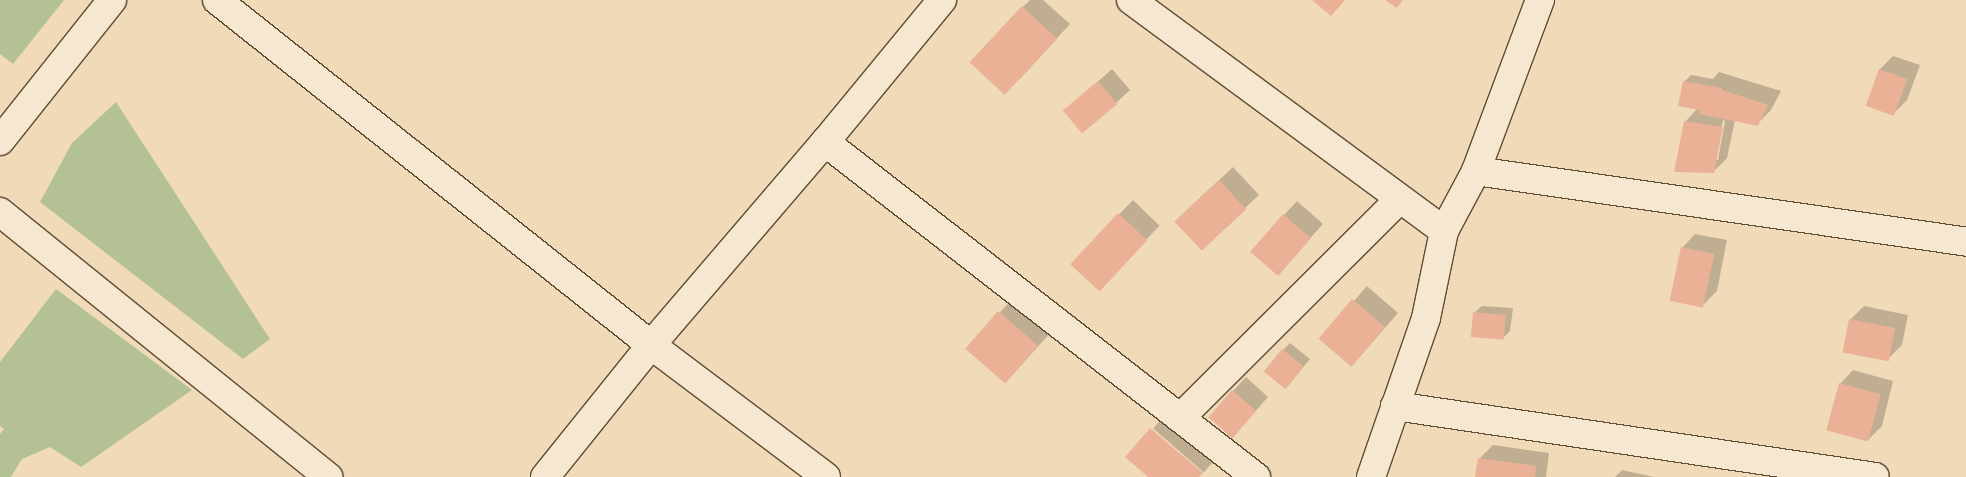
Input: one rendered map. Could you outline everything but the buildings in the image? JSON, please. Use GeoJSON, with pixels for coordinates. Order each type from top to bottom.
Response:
{"type":"FeatureCollection","features":[{"type":"Feature","properties":{"kind":"street"},"geometry":{"type":"LineString","coordinates":[[0,141],[112,0]]}},
{"type":"Feature","properties":{"kind":"street"},"geometry":{"type":"LineString","coordinates":[[217,0],[651,345],[826,477]]}},
{"type":"Feature","properties":{"kind":"street"},"geometry":{"type":"LineString","coordinates":[[545,477],[651,345],[825,142],[942,0]]}},
{"type":"Feature","properties":{"kind":"street"},"geometry":{"type":"LineString","coordinates":[[1131,0],[1444,231]]}},
{"type":"Feature","properties":{"kind":"street"},"geometry":{"type":"LineString","coordinates":[[1371,477],[1426,318],[1444,231],[1476,171],[1540,0]]}},
{"type":"Feature","properties":{"kind":"street"},"geometry":{"type":"LineString","coordinates":[[825,142],[1256,477]]}},
{"type":"Feature","properties":{"kind":"street"},"geometry":{"type":"LineString","coordinates":[[1476,171],[1966,242]]}},
{"type":"Feature","properties":{"kind":"street"},"geometry":{"type":"LineString","coordinates":[[1180,418],[1400,198]]}},
{"type":"Feature","properties":{"kind":"street"},"geometry":{"type":"LineString","coordinates":[[0,212],[328,477]]}},
{"type":"Feature","properties":{"kind":"street"},"geometry":{"type":"LineString","coordinates":[[1395,406],[1875,477]]}},
{"type":"Feature","properties":{"kind":"green space"},"geometry":{"type":"Polygon","coordinates":[[[0,0],[64,0],[13,64],[0,54],[0,0]]]}},
{"type":"Feature","properties":{"kind":"green space"},"geometry":{"type":"Polygon","coordinates":[[[116,102],[270,339],[243,359],[40,202],[72,143],[116,102]]]}},
{"type":"Feature","properties":{"kind":"green space"},"geometry":{"type":"Polygon","coordinates":[[[56,289],[192,390],[81,467],[50,447],[22,459],[11,477],[0,477],[0,434],[4,429],[0,426],[0,362],[56,289]]]}}]}
